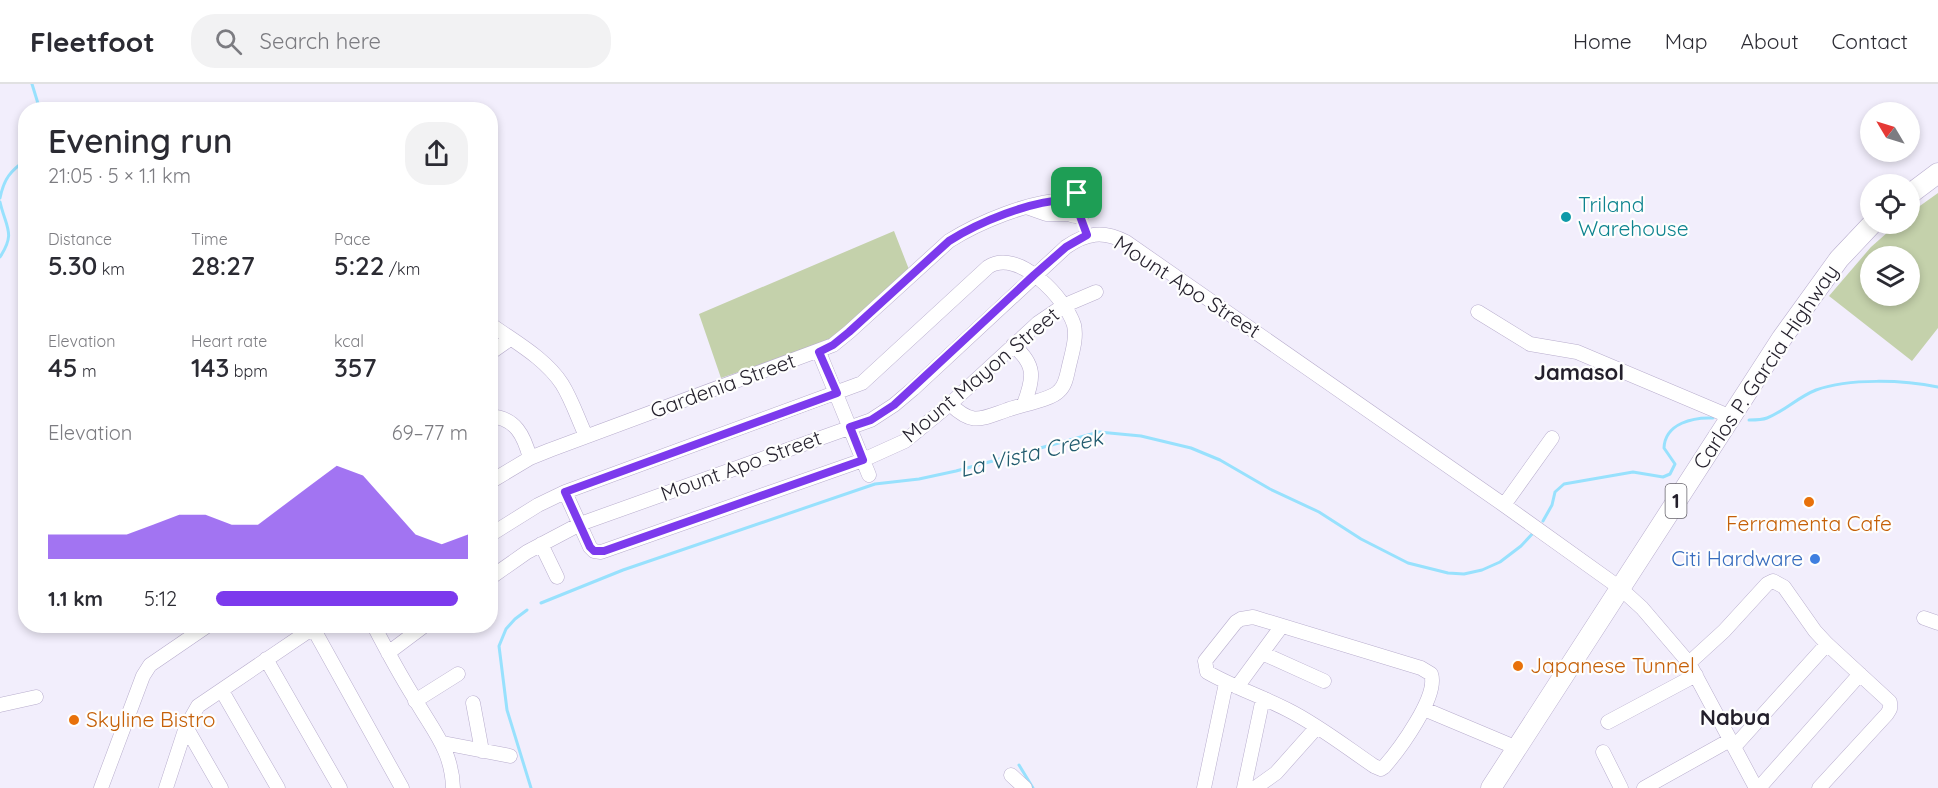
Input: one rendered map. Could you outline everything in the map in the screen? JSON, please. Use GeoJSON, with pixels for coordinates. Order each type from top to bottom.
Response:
{"type":"FeatureCollection","features":[{"type":"Feature","properties":{"kind":"highway"},"geometry":{"type":"LineString","coordinates":[[1920,186],[1938,173]]}},
{"type":"Feature","properties":{"kind":"highway","name":"Carlos P. Garcia Highway"},"geometry":{"type":"LineString","coordinates":[[1491,788],[1782,338],[1833,267],[1862,234]]}},
{"type":"Feature","properties":{"kind":"street","name":"Gardenia Street"},"geometry":{"type":"LineString","coordinates":[[498,477],[530,458],[833,345],[949,241],[984,222],[1029,208],[1046,214],[1071,210],[1087,235]]}},
{"type":"Feature","properties":{"kind":"street","name":"Mount Apo Street"},"geometry":{"type":"LineString","coordinates":[[498,573],[541,544],[579,524],[871,420],[894,405],[1066,247],[1087,235],[1106,234],[1126,242],[1620,588],[1642,608],[1692,669],[1757,788]]}},
{"type":"Feature","properties":{"kind":"street"},"geometry":{"type":"LineString","coordinates":[[498,530],[538,505],[565,492],[862,383],[993,264],[1010,262],[1021,266],[1034,275],[1063,306],[1070,315],[1075,331],[1065,381],[1060,391],[983,418],[974,419],[960,413],[950,404]]}},
{"type":"Feature","properties":{"kind":"street","name":"Mount Mayon Street"},"geometry":{"type":"LineString","coordinates":[[579,524],[590,547],[594,551],[604,551],[863,460],[904,441],[950,404],[1038,323],[1063,306],[1096,292]]}},
{"type":"Feature","properties":{"kind":"street"},"geometry":{"type":"LineString","coordinates":[[1478,312],[1530,344],[1577,352],[1731,417]]}},
{"type":"Feature","properties":{"kind":"street"},"geometry":{"type":"LineString","coordinates":[[498,330],[537,357],[552,371],[564,386],[586,436]]}},
{"type":"Feature","properties":{"kind":"street"},"geometry":{"type":"LineString","coordinates":[[498,347],[510,339]]}},
{"type":"Feature","properties":{"kind":"street"},"geometry":{"type":"LineString","coordinates":[[1013,345],[1023,354],[1031,368],[1030,389],[1024,404]]}},
{"type":"Feature","properties":{"kind":"street"},"geometry":{"type":"LineString","coordinates":[[819,352],[869,475]]}},
{"type":"Feature","properties":{"kind":"street"},"geometry":{"type":"LineString","coordinates":[[498,418],[506,419],[518,428],[530,458]]}},
{"type":"Feature","properties":{"kind":"street"},"geometry":{"type":"LineString","coordinates":[[1504,505],[1552,438]]}},
{"type":"Feature","properties":{"kind":"street"},"geometry":{"type":"LineString","coordinates":[[565,492],[579,524]]}},
{"type":"Feature","properties":{"kind":"street"},"geometry":{"type":"LineString","coordinates":[[541,544],[557,577]]}},
{"type":"Feature","properties":{"kind":"street"},"geometry":{"type":"LineString","coordinates":[[1608,722],[1692,669],[1759,592],[1773,581],[1784,587],[1827,645],[1888,699],[1891,705],[1887,714],[1819,788]]}},
{"type":"Feature","properties":{"kind":"street"},"geometry":{"type":"LineString","coordinates":[[1253,618],[1281,627],[1422,668],[1431,674],[1430,693],[1424,709],[1387,764],[1381,768],[1374,766],[1317,727],[1207,672],[1205,661],[1236,622],[1253,618]]}},
{"type":"Feature","properties":{"kind":"street"},"geometry":{"type":"LineString","coordinates":[[1924,618],[1938,623]]}},
{"type":"Feature","properties":{"kind":"street"},"geometry":{"type":"LineString","coordinates":[[1204,788],[1232,685],[1262,653],[1281,627]]}},
{"type":"Feature","properties":{"kind":"street"},"geometry":{"type":"LineString","coordinates":[[101,788],[142,676],[150,665],[197,633]]}},
{"type":"Feature","properties":{"kind":"street"},"geometry":{"type":"LineString","coordinates":[[166,788],[186,727],[198,706],[305,633]]}},
{"type":"Feature","properties":{"kind":"street"},"geometry":{"type":"LineString","coordinates":[[317,633],[402,788]]}},
{"type":"Feature","properties":{"kind":"street"},"geometry":{"type":"LineString","coordinates":[[378,633],[416,701],[443,743],[452,766],[453,788]]}},
{"type":"Feature","properties":{"kind":"street"},"geometry":{"type":"LineString","coordinates":[[388,652],[414,633]]}},
{"type":"Feature","properties":{"kind":"street"},"geometry":{"type":"LineString","coordinates":[[1644,788],[1732,744],[1827,645]]}},
{"type":"Feature","properties":{"kind":"street"},"geometry":{"type":"LineString","coordinates":[[1262,653],[1324,681]]}},
{"type":"Feature","properties":{"kind":"street"},"geometry":{"type":"LineString","coordinates":[[266,659],[340,788]]}},
{"type":"Feature","properties":{"kind":"street"},"geometry":{"type":"LineString","coordinates":[[416,701],[458,674]]}},
{"type":"Feature","properties":{"kind":"street"},"geometry":{"type":"LineString","coordinates":[[1757,788],[1860,674]]}},
{"type":"Feature","properties":{"kind":"street"},"geometry":{"type":"LineString","coordinates":[[222,690],[278,788]]}},
{"type":"Feature","properties":{"kind":"street"},"geometry":{"type":"LineString","coordinates":[[0,705],[36,697]]}},
{"type":"Feature","properties":{"kind":"street"},"geometry":{"type":"LineString","coordinates":[[1244,788],[1263,698]]}},
{"type":"Feature","properties":{"kind":"street"},"geometry":{"type":"LineString","coordinates":[[473,703],[482,751]]}},
{"type":"Feature","properties":{"kind":"street"},"geometry":{"type":"LineString","coordinates":[[1424,709],[1516,748]]}},
{"type":"Feature","properties":{"kind":"street"},"geometry":{"type":"LineString","coordinates":[[186,727],[221,788]]}},
{"type":"Feature","properties":{"kind":"street"},"geometry":{"type":"LineString","coordinates":[[1256,788],[1276,773],[1317,727]]}},
{"type":"Feature","properties":{"kind":"street"},"geometry":{"type":"LineString","coordinates":[[443,743],[510,756]]}},
{"type":"Feature","properties":{"kind":"street"},"geometry":{"type":"LineString","coordinates":[[1603,752],[1621,788]]}},
{"type":"Feature","properties":{"kind":"street"},"geometry":{"type":"LineString","coordinates":[[1011,775],[1025,788]]}},
{"type":"Feature","properties":{"kind":"green space"},"geometry":{"type":"Polygon","coordinates":[[[1938,193],[1938,328],[1912,361],[1829,296],[1860,260],[1860,306],[1920,306],[1920,246],[1872,246],[1886,234],[1920,234],[1920,206],[1938,193]]]}},
{"type":"Feature","properties":{"kind":"green space"},"geometry":{"type":"Polygon","coordinates":[[[894,231],[910,272],[838,335],[823,343],[721,378],[699,314],[894,231]]]}},
{"type":"Feature","properties":{"kind":"waterway"},"geometry":{"type":"LineString","coordinates":[[32,84],[38,102]]}},
{"type":"Feature","properties":{"kind":"waterway"},"geometry":{"type":"LineString","coordinates":[[0,198],[8,176],[18,166]]}},
{"type":"Feature","properties":{"kind":"waterway"},"geometry":{"type":"LineString","coordinates":[[0,202],[9,236],[0,257]]}},
{"type":"Feature","properties":{"kind":"waterway","name":"La Vista Creek"},"geometry":{"type":"LineString","coordinates":[[1749,420],[1767,418],[1816,390],[1844,383],[1893,382],[1938,387]]}},
{"type":"Feature","properties":{"kind":"waterway","name":"La Vista Creek"},"geometry":{"type":"LineString","coordinates":[[1543,521],[1552,505],[1555,492],[1564,484],[1633,472],[1663,477],[1670,474],[1675,464],[1664,448],[1669,433],[1689,420],[1713,418]]}},
{"type":"Feature","properties":{"kind":"waterway","name":"La Vista Creek"},"geometry":{"type":"LineString","coordinates":[[541,603],[623,570],[875,484],[919,479],[956,471],[1099,432],[1141,436],[1191,448],[1220,460],[1270,489],[1319,512],[1361,539],[1408,563],[1448,573],[1464,574],[1482,570],[1500,562],[1521,546],[1534,532]]}},
{"type":"Feature","properties":{"kind":"waterway","name":"La Vista Creek"},"geometry":{"type":"LineString","coordinates":[[527,610],[506,629],[499,646],[507,710],[531,788]]}},
{"type":"Feature","properties":{"kind":"waterway"},"geometry":{"type":"LineString","coordinates":[[1019,765],[1033,788]]}},
{"type":"Feature","properties":{"kind":"place","name":"Triland Warehouse"},"geometry":{"type":"Point","coordinates":[1566,217]}},
{"type":"Feature","properties":{"kind":"place","name":"Ferramenta Cafe"},"geometry":{"type":"Point","coordinates":[1809,502]}},
{"type":"Feature","properties":{"kind":"place","name":"Citi Hardware"},"geometry":{"type":"Point","coordinates":[1815,559]}},
{"type":"Feature","properties":{"kind":"place","name":"Japanese Tunnel"},"geometry":{"type":"Point","coordinates":[1518,666]}},
{"type":"Feature","properties":{"kind":"place","name":"Skyline Bistro"},"geometry":{"type":"Point","coordinates":[74,720]}},
{"type":"Feature","properties":{"kind":"district","name":"Jamasol"},"geometry":{"type":"Point","coordinates":[1579,372]}},
{"type":"Feature","properties":{"kind":"district","name":"Nabua"},"geometry":{"type":"Point","coordinates":[1735,717]}},
{"type":"Feature","properties":{"kind":"route"},"geometry":{"type":"LineString","coordinates":[[1077,193],[1083,195],[1087,202],[1086,210],[1080,216],[1087,235],[1066,247],[1034,275],[894,405],[871,420],[850,427],[863,460],[604,551],[597,552],[590,547],[565,492],[837,393],[819,352],[833,345],[849,332],[949,241],[968,229],[998,217],[1048,201],[1066,200],[1067,197],[1077,193]]}}]}
